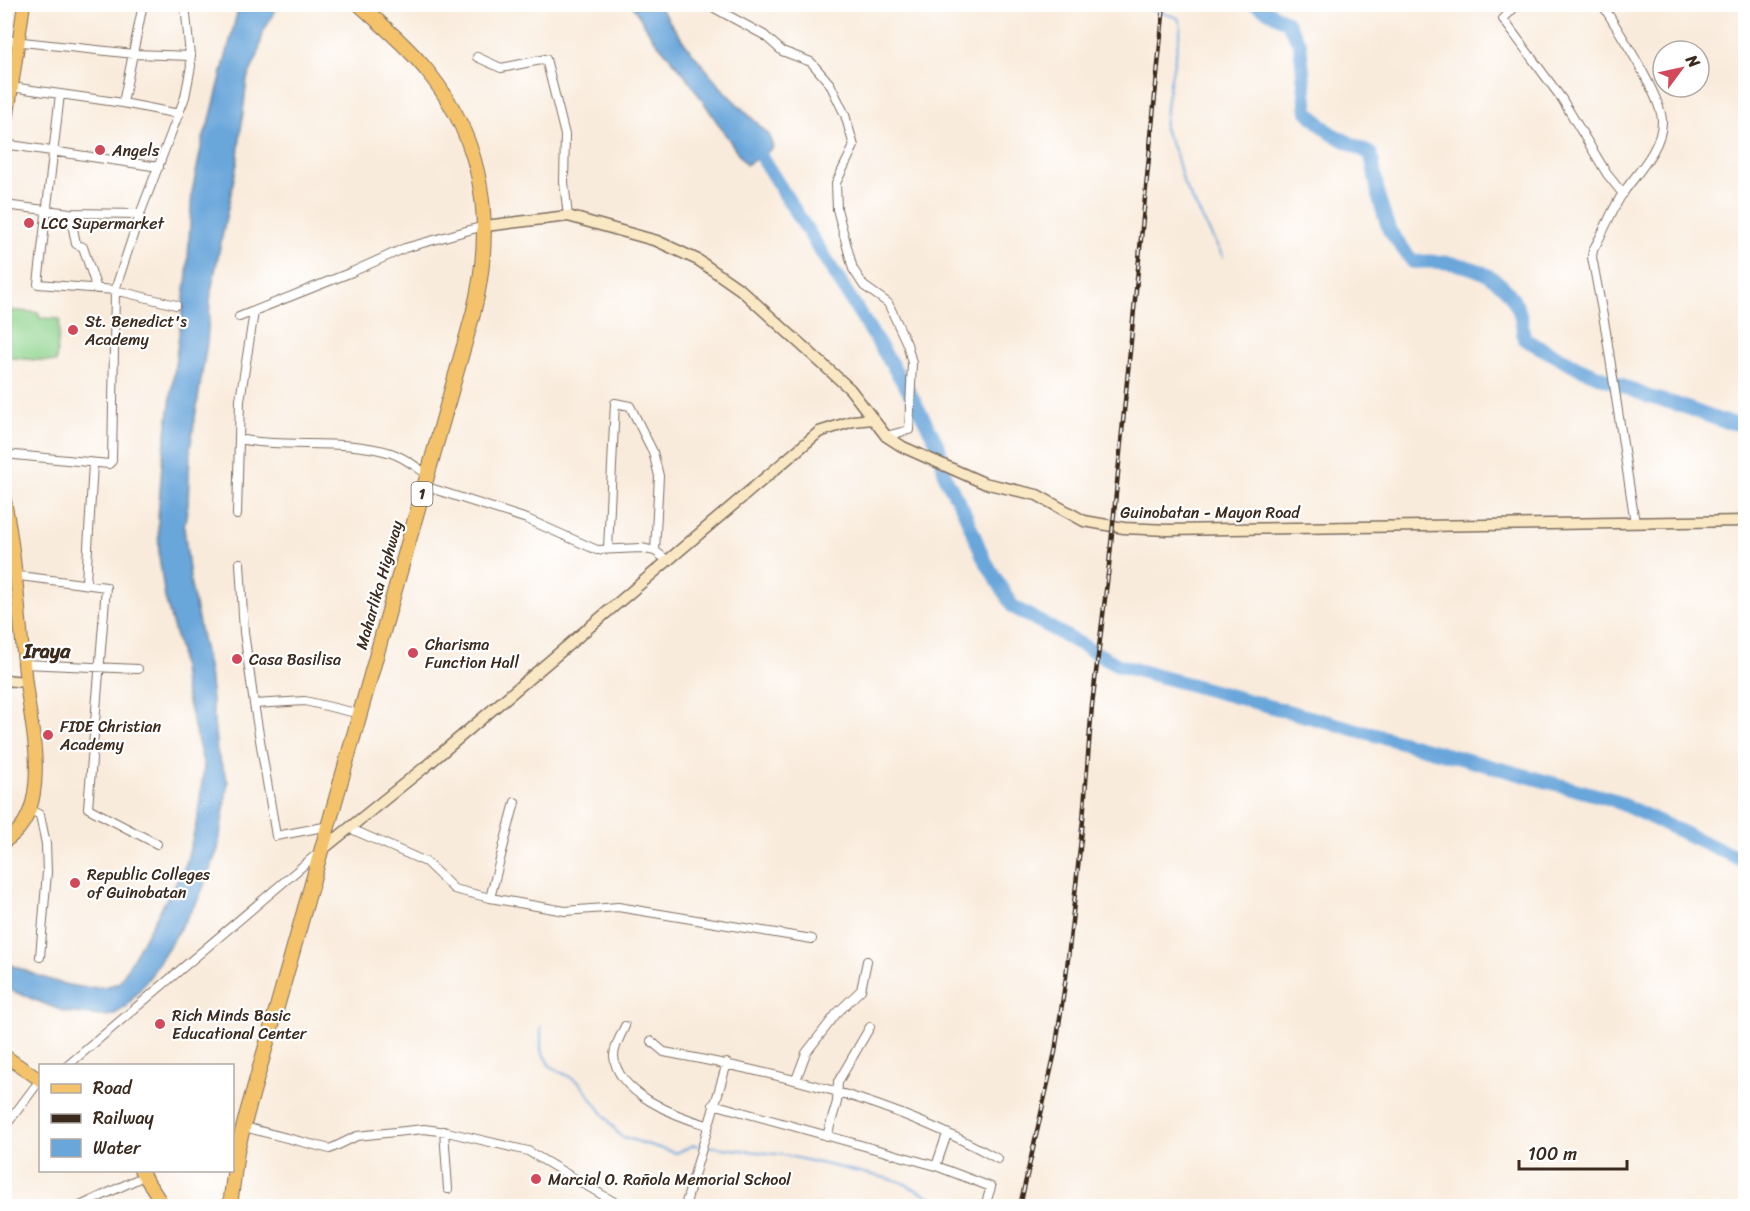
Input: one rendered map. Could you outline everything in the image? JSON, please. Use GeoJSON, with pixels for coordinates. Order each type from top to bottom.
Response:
{"type":"FeatureCollection","features":[{"type":"Feature","properties":{"kind":"highway","name":"Maharlika Highway"},"geometry":{"type":"LineString","coordinates":[[234,1168],[477,295],[485,226],[476,164],[448,100],[412,54],[360,4]]}},
{"type":"Feature","properties":{"kind":"highway","name":"Maharlika Highway"},"geometry":{"type":"LineString","coordinates":[[230,1206],[233,1172]]}},
{"type":"Feature","properties":{"kind":"main road"},"geometry":{"type":"LineString","coordinates":[[4,143],[8,87],[24,4]]}},
{"type":"Feature","properties":{"kind":"main road","name":"Guinobatan - Mayon Road"},"geometry":{"type":"LineString","coordinates":[[485,226],[568,216],[657,242],[698,260],[741,290],[850,389],[886,436],[959,474],[1007,490],[1037,495],[1084,521],[1124,528],[1168,530],[1746,521]]}},
{"type":"Feature","properties":{"kind":"main road"},"geometry":{"type":"LineString","coordinates":[[322,850],[819,432],[853,421],[873,419]]}},
{"type":"Feature","properties":{"kind":"main road"},"geometry":{"type":"LineString","coordinates":[[4,496],[11,574],[34,757],[35,789],[31,810],[21,827],[4,842]]}},
{"type":"Feature","properties":{"kind":"main road"},"geometry":{"type":"LineString","coordinates":[[4,680],[26,682]]}},
{"type":"Feature","properties":{"kind":"main road"},"geometry":{"type":"LineString","coordinates":[[4,1055],[39,1079]]}},
{"type":"Feature","properties":{"kind":"main road"},"geometry":{"type":"LineString","coordinates":[[142,1173],[164,1206]]}},
{"type":"Feature","properties":{"kind":"street"},"geometry":{"type":"LineString","coordinates":[[123,103],[142,5],[172,4]]}},
{"type":"Feature","properties":{"kind":"street"},"geometry":{"type":"LineString","coordinates":[[4,454],[93,464],[109,464],[113,456],[115,290],[140,214],[179,114],[189,79],[191,56],[184,4]]}},
{"type":"Feature","properties":{"kind":"street"},"geometry":{"type":"LineString","coordinates":[[707,4],[764,35],[782,51],[811,62],[830,84],[845,115],[854,146],[836,183],[837,209],[853,269],[864,286],[888,303],[907,344],[912,363],[909,430],[886,436]]}},
{"type":"Feature","properties":{"kind":"street"},"geometry":{"type":"LineString","coordinates":[[1518,4],[1503,19],[1562,99],[1607,174],[1623,194]]}},
{"type":"Feature","properties":{"kind":"street"},"geometry":{"type":"LineString","coordinates":[[1602,4],[1650,88],[1662,119],[1661,133],[1654,148],[1623,194],[1592,257],[1635,522]]}},
{"type":"Feature","properties":{"kind":"street"},"geometry":{"type":"LineString","coordinates":[[4,40],[134,54],[191,56]]}},
{"type":"Feature","properties":{"kind":"street"},"geometry":{"type":"LineString","coordinates":[[477,57],[501,68],[546,59],[565,135],[564,182],[568,216]]}},
{"type":"Feature","properties":{"kind":"street"},"geometry":{"type":"LineString","coordinates":[[8,87],[123,103],[179,114]]}},
{"type":"Feature","properties":{"kind":"street"},"geometry":{"type":"LineString","coordinates":[[60,94],[38,284],[115,290],[176,305]]}},
{"type":"Feature","properties":{"kind":"street"},"geometry":{"type":"LineString","coordinates":[[4,143],[159,167]]}},
{"type":"Feature","properties":{"kind":"street"},"geometry":{"type":"LineString","coordinates":[[4,205],[70,213],[140,214]]}},
{"type":"Feature","properties":{"kind":"street"},"geometry":{"type":"LineString","coordinates":[[70,213],[73,237],[76,244],[83,247],[97,289]]}},
{"type":"Feature","properties":{"kind":"street"},"geometry":{"type":"LineString","coordinates":[[238,317],[352,272],[386,255],[485,226]]}},
{"type":"Feature","properties":{"kind":"street"},"geometry":{"type":"LineString","coordinates":[[237,515],[240,400],[254,312]]}},
{"type":"Feature","properties":{"kind":"street"},"geometry":{"type":"LineString","coordinates":[[608,549],[615,403],[630,406],[653,452],[659,476],[654,551]]}},
{"type":"Feature","properties":{"kind":"street"},"geometry":{"type":"LineString","coordinates":[[239,440],[326,444],[389,452],[425,480],[517,515],[597,550],[641,548],[654,551],[668,561]]}},
{"type":"Feature","properties":{"kind":"street"},"geometry":{"type":"LineString","coordinates":[[86,582],[93,464]]}},
{"type":"Feature","properties":{"kind":"street"},"geometry":{"type":"LineString","coordinates":[[240,563],[244,632],[276,836],[328,826]]}},
{"type":"Feature","properties":{"kind":"street"},"geometry":{"type":"LineString","coordinates":[[11,574],[86,582],[106,587],[88,808],[157,844]]}},
{"type":"Feature","properties":{"kind":"street"},"geometry":{"type":"LineString","coordinates":[[24,664],[138,669]]}},
{"type":"Feature","properties":{"kind":"street"},"geometry":{"type":"LineString","coordinates":[[254,704],[305,701],[360,714]]}},
{"type":"Feature","properties":{"kind":"street"},"geometry":{"type":"LineString","coordinates":[[490,898],[515,802]]}},
{"type":"Feature","properties":{"kind":"street"},"geometry":{"type":"LineString","coordinates":[[31,810],[40,815],[46,844],[40,957]]}},
{"type":"Feature","properties":{"kind":"street"},"geometry":{"type":"LineString","coordinates":[[349,828],[426,862],[454,889],[490,898],[565,911],[618,907],[812,939]]}},
{"type":"Feature","properties":{"kind":"street"},"geometry":{"type":"LineString","coordinates":[[68,1064],[322,850]]}},
{"type":"Feature","properties":{"kind":"street"},"geometry":{"type":"LineString","coordinates":[[796,1080],[806,1053],[837,1013],[861,990],[867,961]]}},
{"type":"Feature","properties":{"kind":"street"},"geometry":{"type":"LineString","coordinates":[[625,1026],[615,1048],[615,1065],[635,1091],[670,1113],[707,1125]]}},
{"type":"Feature","properties":{"kind":"street"},"geometry":{"type":"LineString","coordinates":[[827,1136],[837,1102],[838,1082],[870,1027]]}},
{"type":"Feature","properties":{"kind":"street"},"geometry":{"type":"LineString","coordinates":[[651,1041],[664,1052],[726,1063],[796,1080],[890,1109],[998,1159]]}},
{"type":"Feature","properties":{"kind":"street"},"geometry":{"type":"LineString","coordinates":[[685,1206],[726,1063]]}},
{"type":"Feature","properties":{"kind":"street"},"geometry":{"type":"LineString","coordinates":[[4,1128],[39,1081]]}},
{"type":"Feature","properties":{"kind":"street"},"geometry":{"type":"LineString","coordinates":[[713,1104],[936,1166],[991,1187],[985,1206]]}},
{"type":"Feature","properties":{"kind":"street"},"geometry":{"type":"LineString","coordinates":[[244,1127],[330,1149],[357,1136],[424,1129],[444,1131],[528,1151],[621,1206]]}},
{"type":"Feature","properties":{"kind":"street"},"geometry":{"type":"LineString","coordinates":[[444,1131],[448,1189]]}},
{"type":"Feature","properties":{"kind":"street"},"geometry":{"type":"LineString","coordinates":[[936,1166],[947,1134]]}},
{"type":"Feature","properties":{"kind":"street"},"geometry":{"type":"LineString","coordinates":[[80,1206],[142,1173]]}},
{"type":"Feature","properties":{"kind":"green space"},"geometry":{"type":"Polygon","coordinates":[[[8,310],[39,313],[39,318],[60,319],[56,362],[5,357],[8,310]]]}},
{"type":"Feature","properties":{"kind":"water"},"geometry":{"type":"Polygon","coordinates":[[[239,5],[278,5],[263,32],[258,55],[247,79],[237,164],[211,291],[207,342],[190,450],[188,504],[184,527],[191,586],[209,671],[217,752],[228,782],[218,849],[199,898],[151,975],[126,1007],[113,1015],[103,1016],[65,1012],[5,988],[5,963],[47,979],[75,986],[90,988],[119,983],[186,864],[198,817],[204,766],[184,686],[180,651],[165,598],[159,556],[158,518],[162,464],[187,275],[192,192],[203,139],[239,5]]]}},
{"type":"Feature","properties":{"kind":"water"},"geometry":{"type":"Polygon","coordinates":[[[632,5],[658,5],[686,45],[725,92],[769,135],[773,148],[746,165],[686,76],[653,38],[632,5]]]}},
{"type":"Feature","properties":{"kind":"waterway"},"geometry":{"type":"LineString","coordinates":[[1137,4],[1178,18],[1181,26],[1167,99],[1164,129],[1176,154],[1184,184],[1223,257]]}},
{"type":"Feature","properties":{"kind":"waterway"},"geometry":{"type":"LineString","coordinates":[[1255,4],[1287,22],[1300,44],[1307,111],[1330,133],[1371,154],[1379,199],[1389,230],[1413,262],[1444,262],[1475,269],[1489,276],[1511,296],[1520,314],[1524,339],[1579,368],[1649,397],[1722,421],[1746,425]]}},
{"type":"Feature","properties":{"kind":"waterway"},"geometry":{"type":"LineString","coordinates":[[752,142],[911,395],[939,447],[946,479],[963,509],[983,557],[1013,607],[1118,665],[1611,799],[1746,862]]}},
{"type":"Feature","properties":{"kind":"waterway"},"geometry":{"type":"LineString","coordinates":[[541,1027],[541,1050],[550,1066],[579,1082],[620,1136],[676,1153],[694,1145],[700,1146]]}},
{"type":"Feature","properties":{"kind":"waterway"},"geometry":{"type":"LineString","coordinates":[[706,1146],[784,1155],[899,1181],[948,1206]]}},
{"type":"Feature","properties":{"kind":"railway"},"geometry":{"type":"LineString","coordinates":[[1108,575],[1164,4]]}},
{"type":"Feature","properties":{"kind":"railway"},"geometry":{"type":"LineString","coordinates":[[1020,1206],[1055,1052],[1066,977],[1083,820],[1092,705],[1109,566]]}},
{"type":"Feature","properties":{"kind":"place","name":"Angels"},"geometry":{"type":"Point","coordinates":[100,150]}},
{"type":"Feature","properties":{"kind":"place","name":"LCC Supermarket"},"geometry":{"type":"Point","coordinates":[29,223]}},
{"type":"Feature","properties":{"kind":"place","name":"St. Benedict's Academy"},"geometry":{"type":"Point","coordinates":[73,330]}},
{"type":"Feature","properties":{"kind":"place","name":"Charisma Function Hall"},"geometry":{"type":"Point","coordinates":[413,653]}},
{"type":"Feature","properties":{"kind":"place","name":"Casa Basilisa"},"geometry":{"type":"Point","coordinates":[237,659]}},
{"type":"Feature","properties":{"kind":"place","name":"FIDE Christian Academy"},"geometry":{"type":"Point","coordinates":[48,735]}},
{"type":"Feature","properties":{"kind":"place","name":"Republic Colleges of Guinobatan"},"geometry":{"type":"Point","coordinates":[75,883]}},
{"type":"Feature","properties":{"kind":"place","name":"Rich Minds Basic Educational Center"},"geometry":{"type":"Point","coordinates":[160,1024]}},
{"type":"Feature","properties":{"kind":"place","name":"Marcial O. Rañola Memorial School"},"geometry":{"type":"Point","coordinates":[536,1179]}},
{"type":"Feature","properties":{"kind":"district","name":"Iraya"},"geometry":{"type":"Point","coordinates":[47,651]}}]}
